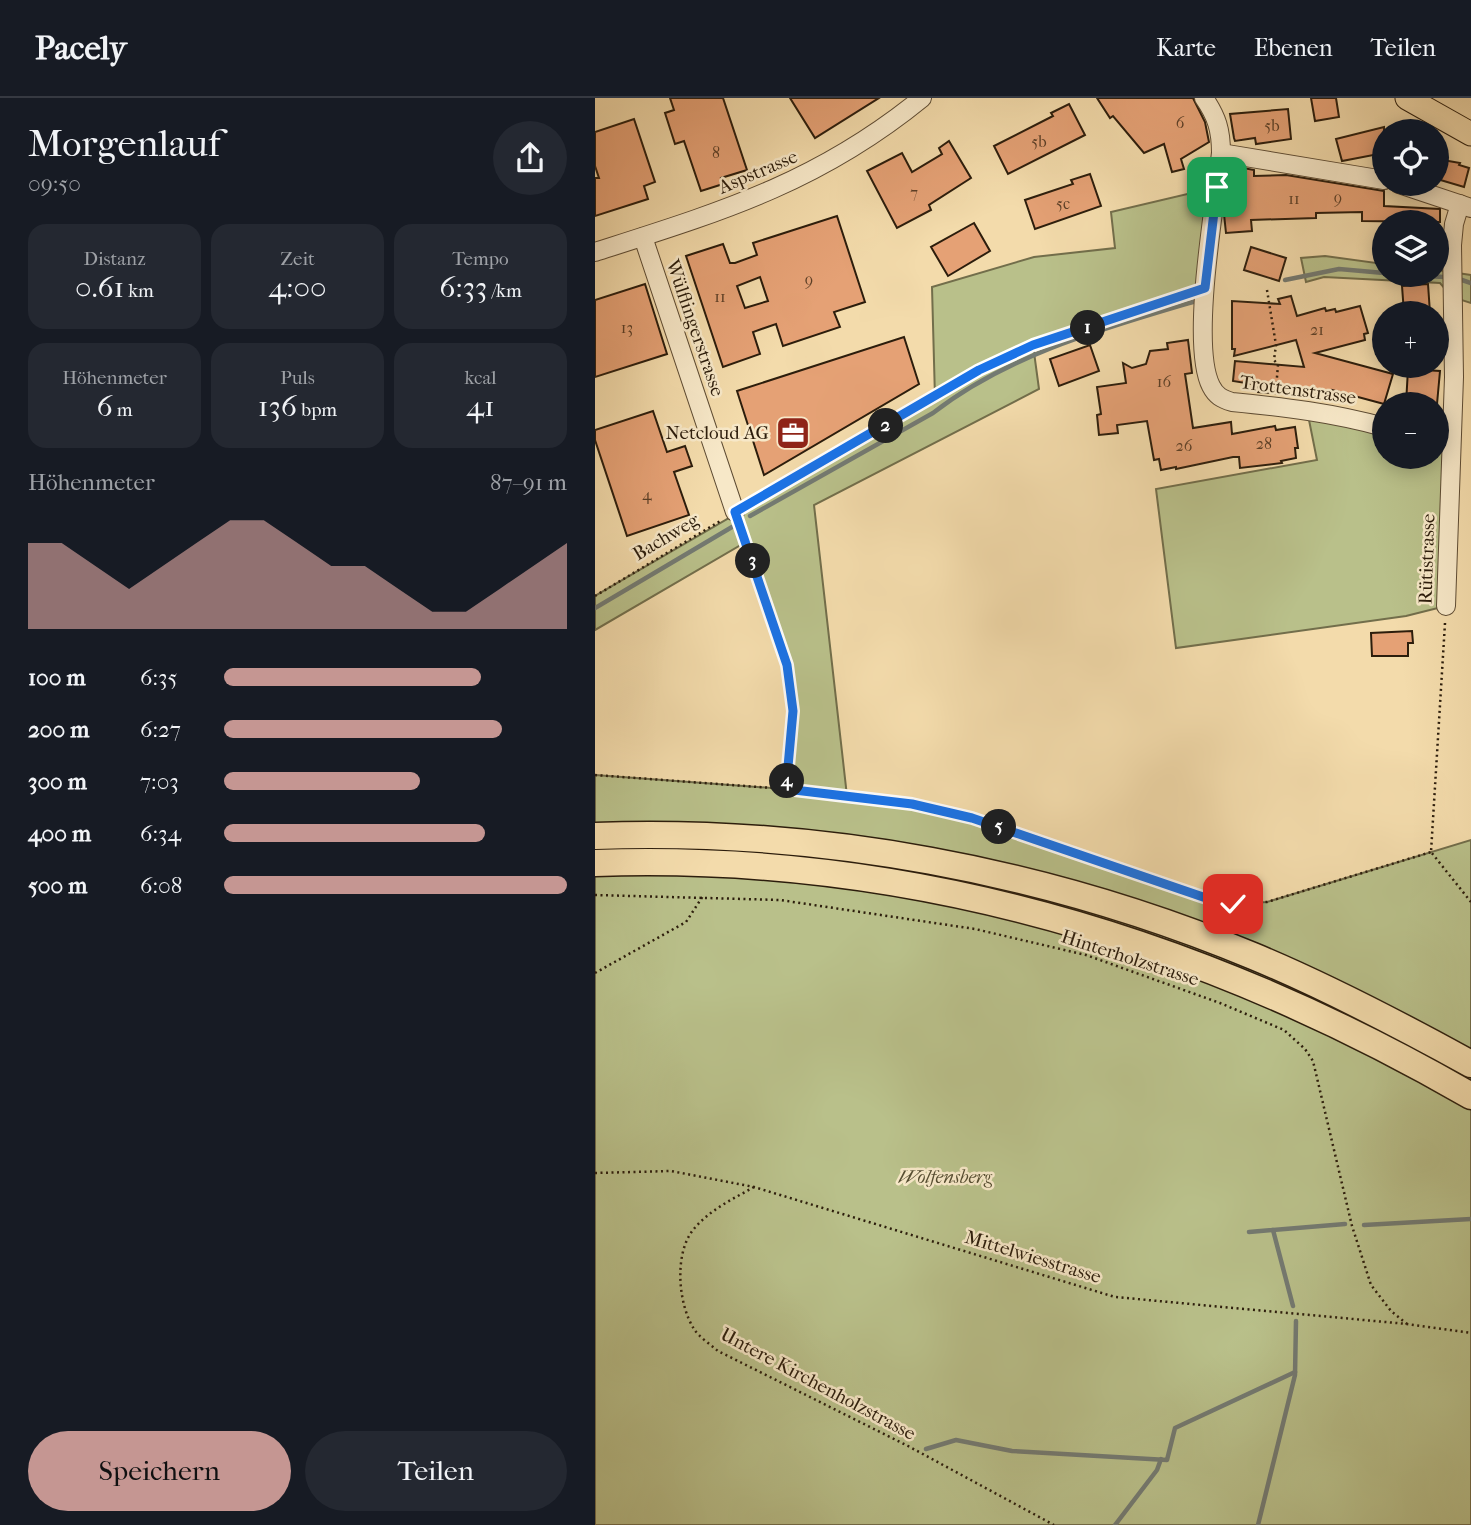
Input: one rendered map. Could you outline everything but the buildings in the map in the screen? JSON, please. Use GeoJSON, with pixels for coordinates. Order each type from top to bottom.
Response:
{"type":"FeatureCollection","features":[{"type":"Feature","properties":{"kind":"highway"},"geometry":{"type":"LineString","coordinates":[[595,818],[687,821],[774,841]]}},
{"type":"Feature","properties":{"kind":"highway"},"geometry":{"type":"LineString","coordinates":[[595,836],[692,836],[774,841],[937,862],[1056,889],[1135,913],[1287,971],[1374,1012],[1471,1064]]}},
{"type":"Feature","properties":{"kind":"highway"},"geometry":{"type":"LineString","coordinates":[[595,863],[692,863],[812,872],[932,889],[1049,916],[1164,951],[1277,996],[1385,1048],[1471,1096]]}},
{"type":"Feature","properties":{"kind":"main road"},"geometry":{"type":"LineString","coordinates":[[1407,98],[1471,135]]}},
{"type":"Feature","properties":{"kind":"street","name":"Aspstrasse"},"geometry":{"type":"LineString","coordinates":[[595,252],[735,207],[803,177],[879,132],[922,98]]}},
{"type":"Feature","properties":{"kind":"street","name":"Trottenstrasse"},"geometry":{"type":"LineString","coordinates":[[1204,98],[1216,115],[1221,132],[1202,326],[1210,386],[1221,399],[1345,416],[1372,424]]}},
{"type":"Feature","properties":{"kind":"street"},"geometry":{"type":"LineString","coordinates":[[1221,153],[1372,178]]}},
{"type":"Feature","properties":{"kind":"street"},"geometry":{"type":"LineString","coordinates":[[1435,196],[1465,206]]}},
{"type":"Feature","properties":{"kind":"street","name":"Rütistrasse"},"geometry":{"type":"LineString","coordinates":[[1449,411],[1454,377],[1452,245],[1454,224],[1465,206]]}},
{"type":"Feature","properties":{"kind":"street","name":"Wülflingerstrasse"},"geometry":{"type":"LineString","coordinates":[[643,237],[735,512]]}},
{"type":"Feature","properties":{"kind":"street","name":"Rütistrasse"},"geometry":{"type":"LineString","coordinates":[[1444,469],[1446,606]]}},
{"type":"Feature","properties":{"kind":"path","name":"Bachweg"},"geometry":{"type":"LineString","coordinates":[[595,596],[979,370],[1033,345],[1205,288]]}},
{"type":"Feature","properties":{"kind":"path"},"geometry":{"type":"LineString","coordinates":[[1267,290],[1276,345],[1275,391]]}},
{"type":"Feature","properties":{"kind":"path"},"geometry":{"type":"LineString","coordinates":[[735,512],[787,665],[793,711],[786,789]]}},
{"type":"Feature","properties":{"kind":"path","name":"Rütistrasse"},"geometry":{"type":"LineString","coordinates":[[1431,852],[1446,606]]}},
{"type":"Feature","properties":{"kind":"path"},"geometry":{"type":"LineString","coordinates":[[595,775],[786,789],[912,804],[972,818],[1206,898],[1233,904],[1267,902],[1431,852],[1448,877],[1471,902]]}},
{"type":"Feature","properties":{"kind":"path","name":"Hinterholzstrasse"},"geometry":{"type":"LineString","coordinates":[[595,895],[781,900],[975,929],[1086,955],[1220,1003],[1284,1030],[1305,1049],[1313,1061],[1352,1226],[1371,1285],[1391,1311],[1407,1324]]}},
{"type":"Feature","properties":{"kind":"path"},"geometry":{"type":"LineString","coordinates":[[595,973],[686,922],[703,896]]}},
{"type":"Feature","properties":{"kind":"path","name":"Mittelwiesstrasse"},"geometry":{"type":"LineString","coordinates":[[595,1173],[671,1171],[754,1187],[1115,1297],[1407,1324],[1471,1333]]}},
{"type":"Feature","properties":{"kind":"path","name":"Untere Kirchenholzstrasse"},"geometry":{"type":"LineString","coordinates":[[754,1187],[711,1212],[692,1232],[682,1251],[681,1283],[685,1310],[695,1331],[718,1351],[908,1446],[1054,1525]]}},
{"type":"Feature","properties":{"kind":"green space","name":"Wolfensberg"},"geometry":{"type":"Polygon","coordinates":[[[1217,187],[1205,288],[1033,345],[1039,389],[814,505],[847,796],[912,804],[972,818],[1206,898],[1233,904],[1267,902],[1471,840],[1471,1525],[595,1525],[595,775],[786,789],[793,711],[787,665],[746,542],[595,630],[595,596],[935,398],[932,287],[1034,257],[1115,248],[1111,212],[1217,187]]]}},
{"type":"Feature","properties":{"kind":"green space"},"geometry":{"type":"Polygon","coordinates":[[[1325,256],[1372,262],[1372,279],[1324,277],[1306,282],[1301,258],[1325,256]]]}},
{"type":"Feature","properties":{"kind":"green space"},"geometry":{"type":"Polygon","coordinates":[[[1449,272],[1471,275],[1471,303],[1452,297],[1443,287],[1449,287],[1449,272]]]}},
{"type":"Feature","properties":{"kind":"green space"},"geometry":{"type":"Polygon","coordinates":[[[1307,410],[1372,424],[1372,469],[1449,469],[1449,446],[1452,447],[1446,606],[1406,616],[1176,648],[1156,489],[1317,460],[1307,410]]]}},
{"type":"Feature","properties":{"kind":"waterway"},"geometry":{"type":"LineString","coordinates":[[1285,280],[1339,269],[1372,272]]}},
{"type":"Feature","properties":{"kind":"waterway"},"geometry":{"type":"LineString","coordinates":[[1462,280],[1471,283]]}},
{"type":"Feature","properties":{"kind":"waterway"},"geometry":{"type":"LineString","coordinates":[[750,516],[933,413],[993,374],[1059,345],[1196,301]]}},
{"type":"Feature","properties":{"kind":"waterway"},"geometry":{"type":"LineString","coordinates":[[595,608],[732,527]]}},
{"type":"Feature","properties":{"kind":"waterway"},"geometry":{"type":"LineString","coordinates":[[1364,1225],[1471,1219]]}},
{"type":"Feature","properties":{"kind":"waterway"},"geometry":{"type":"LineString","coordinates":[[1249,1232],[1345,1224]]}},
{"type":"Feature","properties":{"kind":"waterway"},"geometry":{"type":"LineString","coordinates":[[1273,1230],[1293,1306]]}},
{"type":"Feature","properties":{"kind":"waterway"},"geometry":{"type":"LineString","coordinates":[[1258,1525],[1295,1375],[1296,1321]]}},
{"type":"Feature","properties":{"kind":"waterway"},"geometry":{"type":"LineString","coordinates":[[926,1449],[956,1440],[1012,1451],[1167,1460],[1175,1428],[1295,1372]]}},
{"type":"Feature","properties":{"kind":"waterway"},"geometry":{"type":"LineString","coordinates":[[1115,1525],[1157,1470],[1161,1459]]}},
{"type":"Feature","properties":{"kind":"place","name":"Netcloud AG"},"geometry":{"type":"Point","coordinates":[793,433]}},
{"type":"Feature","properties":{"kind":"route"},"geometry":{"type":"LineString","coordinates":[[1217,187],[1205,288],[1033,345],[979,370],[735,512],[787,665],[793,724],[786,789],[912,804],[972,818],[1206,898],[1233,904]]}}]}
